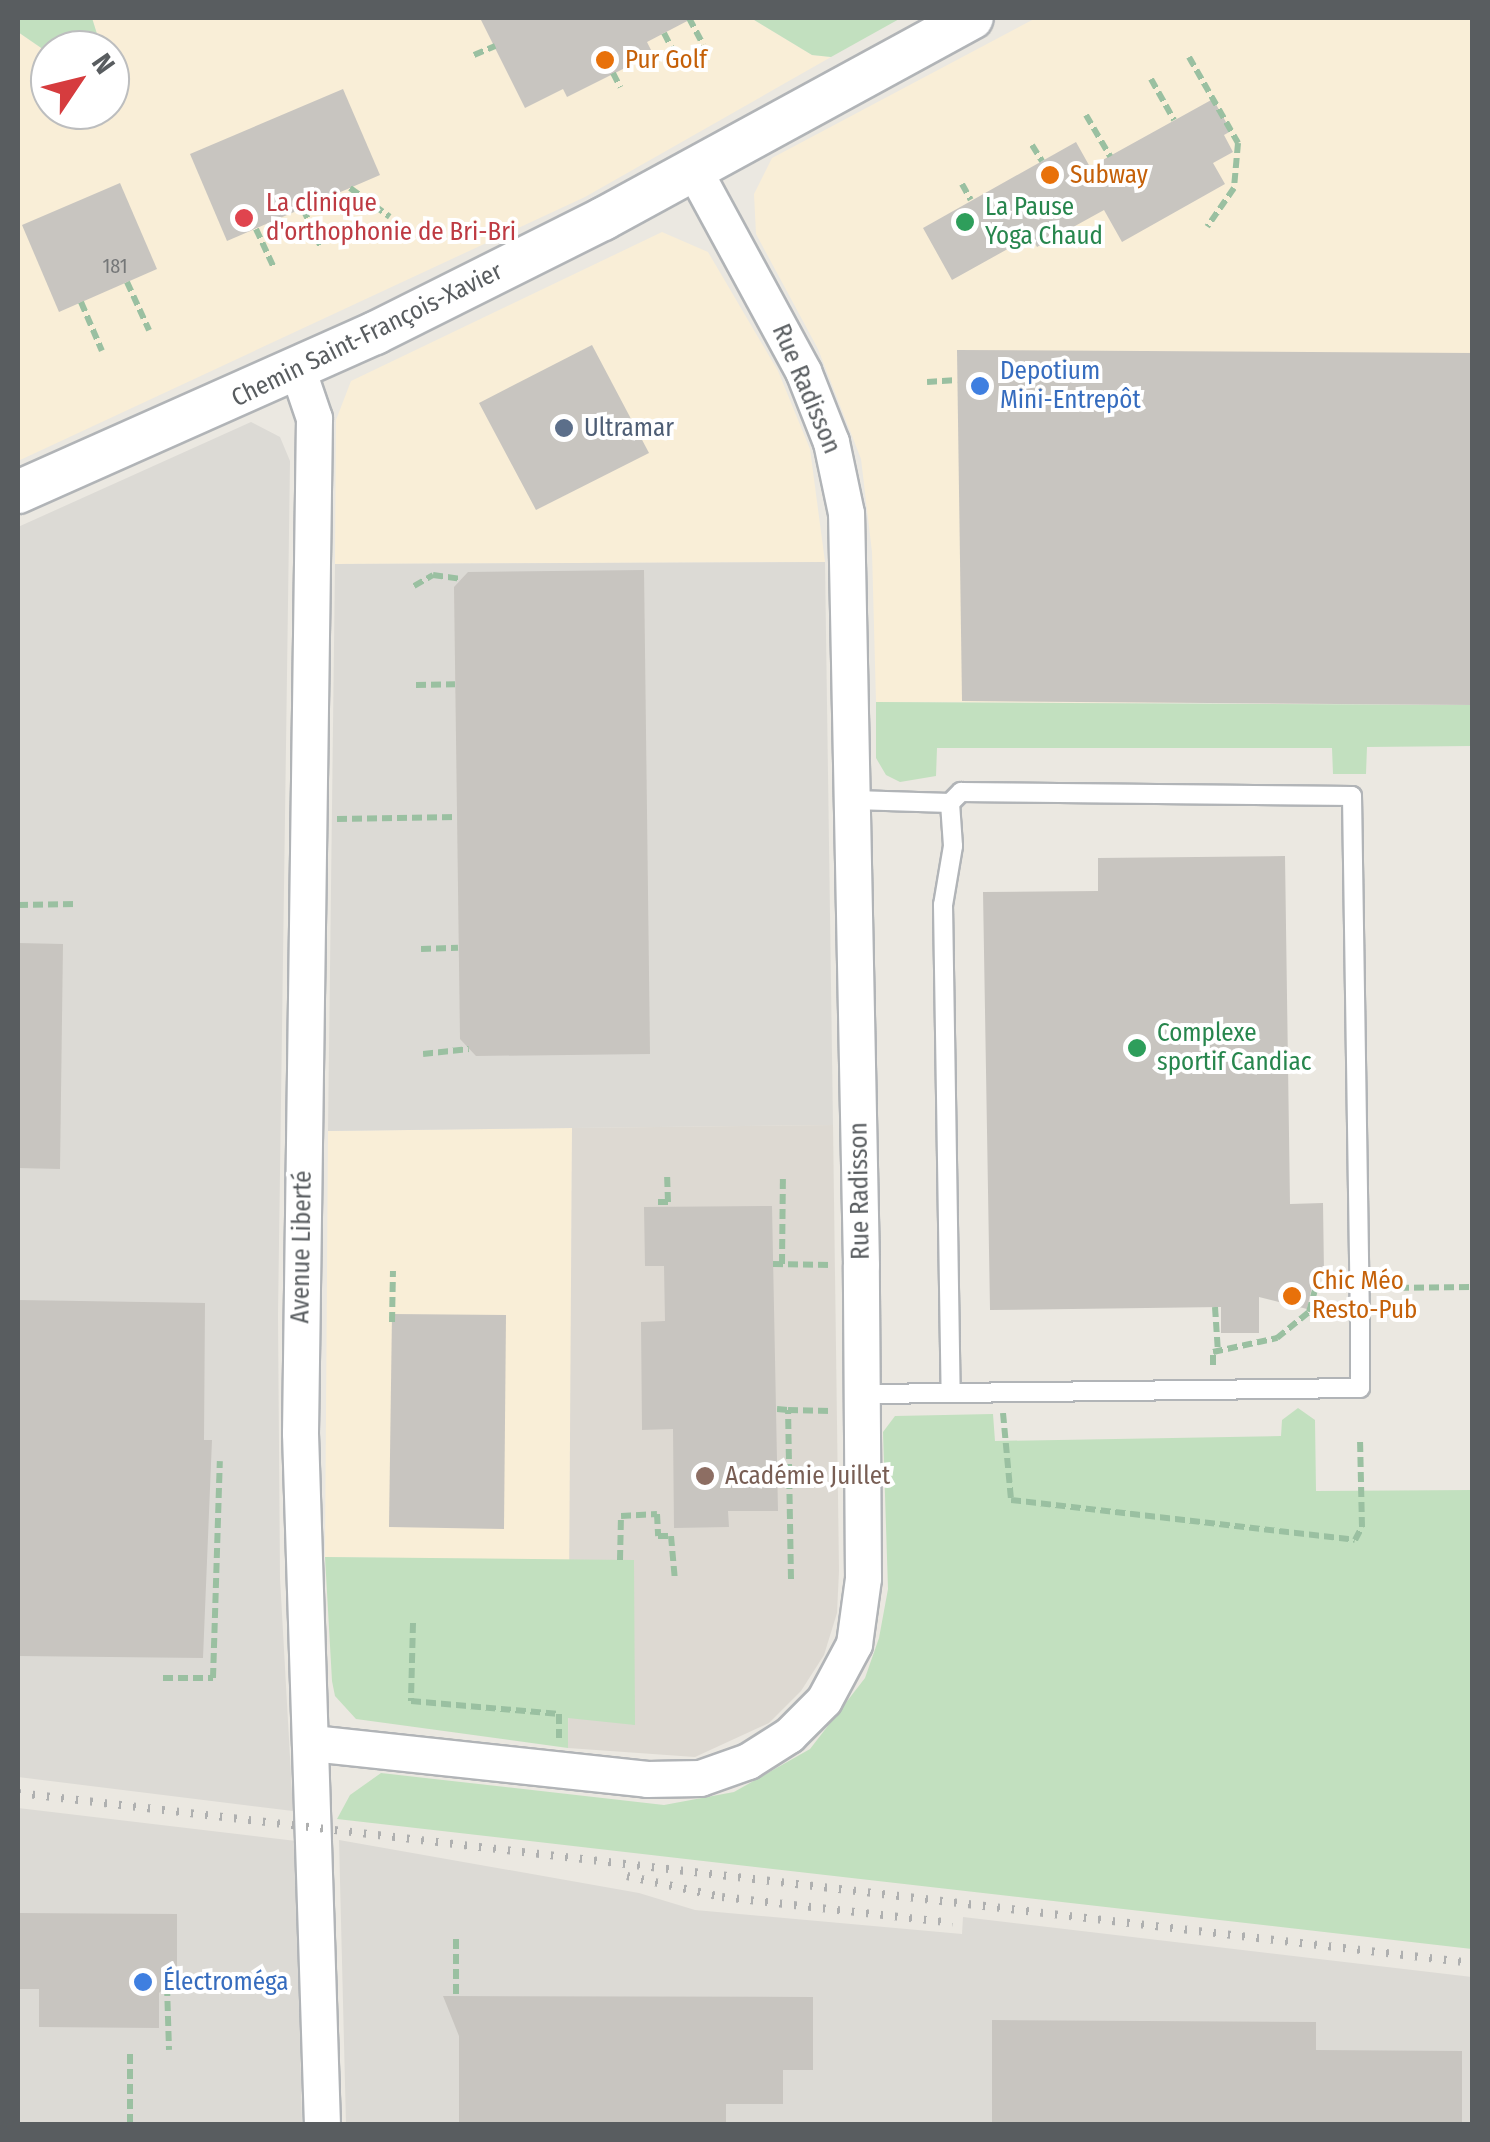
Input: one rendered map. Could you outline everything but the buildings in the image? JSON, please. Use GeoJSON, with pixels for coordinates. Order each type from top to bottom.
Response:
{"type":"FeatureCollection","features":[{"type":"Feature","properties":{"kind":"street","name":"Chemin Saint-François-Xavier"},"geometry":{"type":"LineString","coordinates":[[18,492],[298,371],[694,170],[972,18]]}},
{"type":"Feature","properties":{"kind":"street","name":"Rue Radisson"},"geometry":{"type":"LineString","coordinates":[[312,1743],[647,1780],[700,1778],[772,1749],[824,1700],[858,1628],[849,1402],[861,1265],[850,558],[839,471],[800,364],[694,170]]}},
{"type":"Feature","properties":{"kind":"street","name":"Avenue Liberté"},"geometry":{"type":"LineString","coordinates":[[298,371],[314,418],[300,1434],[322,2124]]}},
{"type":"Feature","properties":{"kind":"lane"},"geometry":{"type":"LineString","coordinates":[[849,1402],[951,1393],[1360,1388],[1352,796],[960,792],[950,803],[953,846],[943,904],[951,1393]]}},
{"type":"Feature","properties":{"kind":"lane"},"geometry":{"type":"LineString","coordinates":[[854,800],[950,803]]}},
{"type":"Feature","properties":{"kind":"path"},"geometry":{"type":"LineString","coordinates":[[689,18],[703,44]]}},
{"type":"Feature","properties":{"kind":"path"},"geometry":{"type":"LineString","coordinates":[[664,33],[677,58]]}},
{"type":"Feature","properties":{"kind":"path"},"geometry":{"type":"LineString","coordinates":[[474,55],[495,46]]}},
{"type":"Feature","properties":{"kind":"path"},"geometry":{"type":"LineString","coordinates":[[1189,57],[1238,143],[1234,188],[1207,226]]}},
{"type":"Feature","properties":{"kind":"path"},"geometry":{"type":"LineString","coordinates":[[613,74],[620,87]]}},
{"type":"Feature","properties":{"kind":"path"},"geometry":{"type":"LineString","coordinates":[[1150,79],[1174,120]]}},
{"type":"Feature","properties":{"kind":"path"},"geometry":{"type":"LineString","coordinates":[[1086,115],[1110,156]]}},
{"type":"Feature","properties":{"kind":"path"},"geometry":{"type":"LineString","coordinates":[[1032,145],[1042,161]]}},
{"type":"Feature","properties":{"kind":"path"},"geometry":{"type":"LineString","coordinates":[[962,184],[972,200]]}},
{"type":"Feature","properties":{"kind":"path"},"geometry":{"type":"LineString","coordinates":[[350,188],[390,217]]}},
{"type":"Feature","properties":{"kind":"path"},"geometry":{"type":"LineString","coordinates":[[303,208],[321,247]]}},
{"type":"Feature","properties":{"kind":"path"},"geometry":{"type":"LineString","coordinates":[[256,229],[274,268]]}},
{"type":"Feature","properties":{"kind":"path"},"geometry":{"type":"LineString","coordinates":[[128,282],[149,330]]}},
{"type":"Feature","properties":{"kind":"path"},"geometry":{"type":"LineString","coordinates":[[80,302],[102,351]]}},
{"type":"Feature","properties":{"kind":"path"},"geometry":{"type":"LineString","coordinates":[[926,382],[957,380]]}},
{"type":"Feature","properties":{"kind":"path"},"geometry":{"type":"LineString","coordinates":[[414,586],[432,574],[461,579]]}},
{"type":"Feature","properties":{"kind":"path"},"geometry":{"type":"LineString","coordinates":[[416,685],[455,684]]}},
{"type":"Feature","properties":{"kind":"path"},"geometry":{"type":"LineString","coordinates":[[331,820],[456,817]]}},
{"type":"Feature","properties":{"kind":"path"},"geometry":{"type":"LineString","coordinates":[[18,904],[76,904]]}},
{"type":"Feature","properties":{"kind":"path"},"geometry":{"type":"LineString","coordinates":[[421,948],[458,948]]}},
{"type":"Feature","properties":{"kind":"path"},"geometry":{"type":"LineString","coordinates":[[423,1054],[469,1049]]}},
{"type":"Feature","properties":{"kind":"path"},"geometry":{"type":"LineString","coordinates":[[782,1264],[783,1175]]}},
{"type":"Feature","properties":{"kind":"path"},"geometry":{"type":"LineString","coordinates":[[658,1202],[668,1202],[667,1176]]}},
{"type":"Feature","properties":{"kind":"path"},"geometry":{"type":"LineString","coordinates":[[773,1264],[861,1265]]}},
{"type":"Feature","properties":{"kind":"path"},"geometry":{"type":"LineString","coordinates":[[392,1322],[393,1271]]}},
{"type":"Feature","properties":{"kind":"path"},"geometry":{"type":"LineString","coordinates":[[1215,1307],[1215,1352],[1277,1338],[1309,1312],[1314,1285],[1472,1287]]}},
{"type":"Feature","properties":{"kind":"path"},"geometry":{"type":"LineString","coordinates":[[1001,1392],[1012,1500],[1355,1540],[1362,1528],[1360,1442]]}},
{"type":"Feature","properties":{"kind":"path"},"geometry":{"type":"LineString","coordinates":[[777,1410],[849,1402]]}},
{"type":"Feature","properties":{"kind":"path"},"geometry":{"type":"LineString","coordinates":[[788,1410],[791,1579]]}},
{"type":"Feature","properties":{"kind":"path"},"geometry":{"type":"LineString","coordinates":[[163,1678],[213,1678],[216,1488],[220,1462]]}},
{"type":"Feature","properties":{"kind":"path"},"geometry":{"type":"LineString","coordinates":[[620,1560],[620,1516],[658,1514],[658,1536],[671,1536],[674,1581]]}},
{"type":"Feature","properties":{"kind":"path"},"geometry":{"type":"LineString","coordinates":[[414,1623],[412,1700],[559,1714],[559,1732]]}},
{"type":"Feature","properties":{"kind":"path"},"geometry":{"type":"LineString","coordinates":[[456,1940],[456,1996]]}},
{"type":"Feature","properties":{"kind":"path"},"geometry":{"type":"LineString","coordinates":[[167,1986],[169,2050]]}},
{"type":"Feature","properties":{"kind":"path"},"geometry":{"type":"LineString","coordinates":[[130,2050],[130,2124]]}},
{"type":"Feature","properties":{"kind":"shaded area"},"geometry":{"type":"Polygon","coordinates":[[[92,18],[751,18],[812,55],[831,57],[585,197],[18,461],[18,32],[30,40],[30,130],[130,130],[130,30],[96,30],[92,18]]]}},
{"type":"Feature","properties":{"kind":"shaded area"},"geometry":{"type":"Polygon","coordinates":[[[1036,18],[1472,18],[1472,704],[876,702],[872,552],[861,459],[818,349],[756,234],[754,194],[772,158],[1036,18]]]}},
{"type":"Feature","properties":{"kind":"shaded area"},"geometry":{"type":"Polygon","coordinates":[[[662,232],[708,252],[778,371],[810,449],[825,562],[335,564],[336,420],[351,381],[662,232]]]}},
{"type":"Feature","properties":{"kind":"shaded area"},"geometry":{"type":"Polygon","coordinates":[[[251,422],[280,437],[290,461],[278,1315],[280,1578],[293,1811],[18,1777],[18,527],[251,422]]]}},
{"type":"Feature","properties":{"kind":"shaded area"},"geometry":{"type":"Polygon","coordinates":[[[825,562],[833,1125],[328,1131],[335,564],[825,562]]]}},
{"type":"Feature","properties":{"kind":"shaded area","name":"Académie Juillet"},"geometry":{"type":"Polygon","coordinates":[[[833,1125],[839,1571],[837,1613],[824,1655],[801,1691],[769,1723],[695,1757],[568,1748],[572,1128],[833,1125]]]}},
{"type":"Feature","properties":{"kind":"shaded area"},"geometry":{"type":"Polygon","coordinates":[[[572,1128],[570,1560],[325,1557],[328,1131],[572,1128]]]}},
{"type":"Feature","properties":{"kind":"shaded area"},"geometry":{"type":"Polygon","coordinates":[[[18,1808],[296,1841],[302,2124],[18,2124],[18,1808]]]}},
{"type":"Feature","properties":{"kind":"shaded area"},"geometry":{"type":"Polygon","coordinates":[[[339,1840],[639,1893],[695,1910],[962,1934],[963,1917],[1472,1977],[1472,2124],[346,2124],[339,1840]]]}},
{"type":"Feature","properties":{"kind":"green space"},"geometry":{"type":"Polygon","coordinates":[[[18,18],[92,18],[96,30],[30,30],[30,40],[18,32],[18,18]]]}},
{"type":"Feature","properties":{"kind":"green space"},"geometry":{"type":"Polygon","coordinates":[[[751,18],[901,18],[831,57],[812,55],[751,18]]]}},
{"type":"Feature","properties":{"kind":"green space"},"geometry":{"type":"Polygon","coordinates":[[[876,702],[1472,705],[1472,746],[1367,747],[1366,774],[1333,774],[1332,748],[937,748],[936,776],[900,782],[886,775],[876,758],[876,702]]]}},
{"type":"Feature","properties":{"kind":"green space"},"geometry":{"type":"Polygon","coordinates":[[[1298,1408],[1315,1420],[1316,1491],[1472,1490],[1472,1949],[337,1819],[350,1795],[381,1773],[664,1805],[734,1792],[810,1749],[865,1678],[879,1638],[888,1589],[883,1432],[895,1416],[993,1414],[995,1441],[1281,1436],[1282,1420],[1298,1408]]]}},
{"type":"Feature","properties":{"kind":"green space"},"geometry":{"type":"Polygon","coordinates":[[[325,1557],[634,1560],[635,1725],[568,1718],[568,1748],[356,1719],[335,1696],[332,1681],[325,1557]]]}},
{"type":"Feature","properties":{"kind":"railway"},"geometry":{"type":"LineString","coordinates":[[18,1793],[1472,1963]]}},
{"type":"Feature","properties":{"kind":"railway"},"geometry":{"type":"LineString","coordinates":[[627,1876],[722,1897],[953,1923]]}},
{"type":"Feature","properties":{"kind":"place","name":"Pur Golf"},"geometry":{"type":"Point","coordinates":[605,60]}},
{"type":"Feature","properties":{"kind":"place","name":"Subway"},"geometry":{"type":"Point","coordinates":[1050,175]}},
{"type":"Feature","properties":{"kind":"place","name":"La clinique d'orthophonie de Bri-Bri"},"geometry":{"type":"Point","coordinates":[244,218]}},
{"type":"Feature","properties":{"kind":"place","name":"La Pause Yoga Chaud"},"geometry":{"type":"Point","coordinates":[965,222]}},
{"type":"Feature","properties":{"kind":"place","name":"Depotium Mini-Entrepôt"},"geometry":{"type":"Point","coordinates":[980,386]}},
{"type":"Feature","properties":{"kind":"place","name":"Ultramar"},"geometry":{"type":"Point","coordinates":[564,428]}},
{"type":"Feature","properties":{"kind":"place","name":"Complexe sportif Candiac"},"geometry":{"type":"Point","coordinates":[1137,1048]}},
{"type":"Feature","properties":{"kind":"place","name":"Chic Méo Resto-Pub"},"geometry":{"type":"Point","coordinates":[1292,1296]}},
{"type":"Feature","properties":{"kind":"place","name":"Académie Juillet"},"geometry":{"type":"Point","coordinates":[705,1476]}},
{"type":"Feature","properties":{"kind":"place","name":"Électroméga"},"geometry":{"type":"Point","coordinates":[143,1982]}}]}
